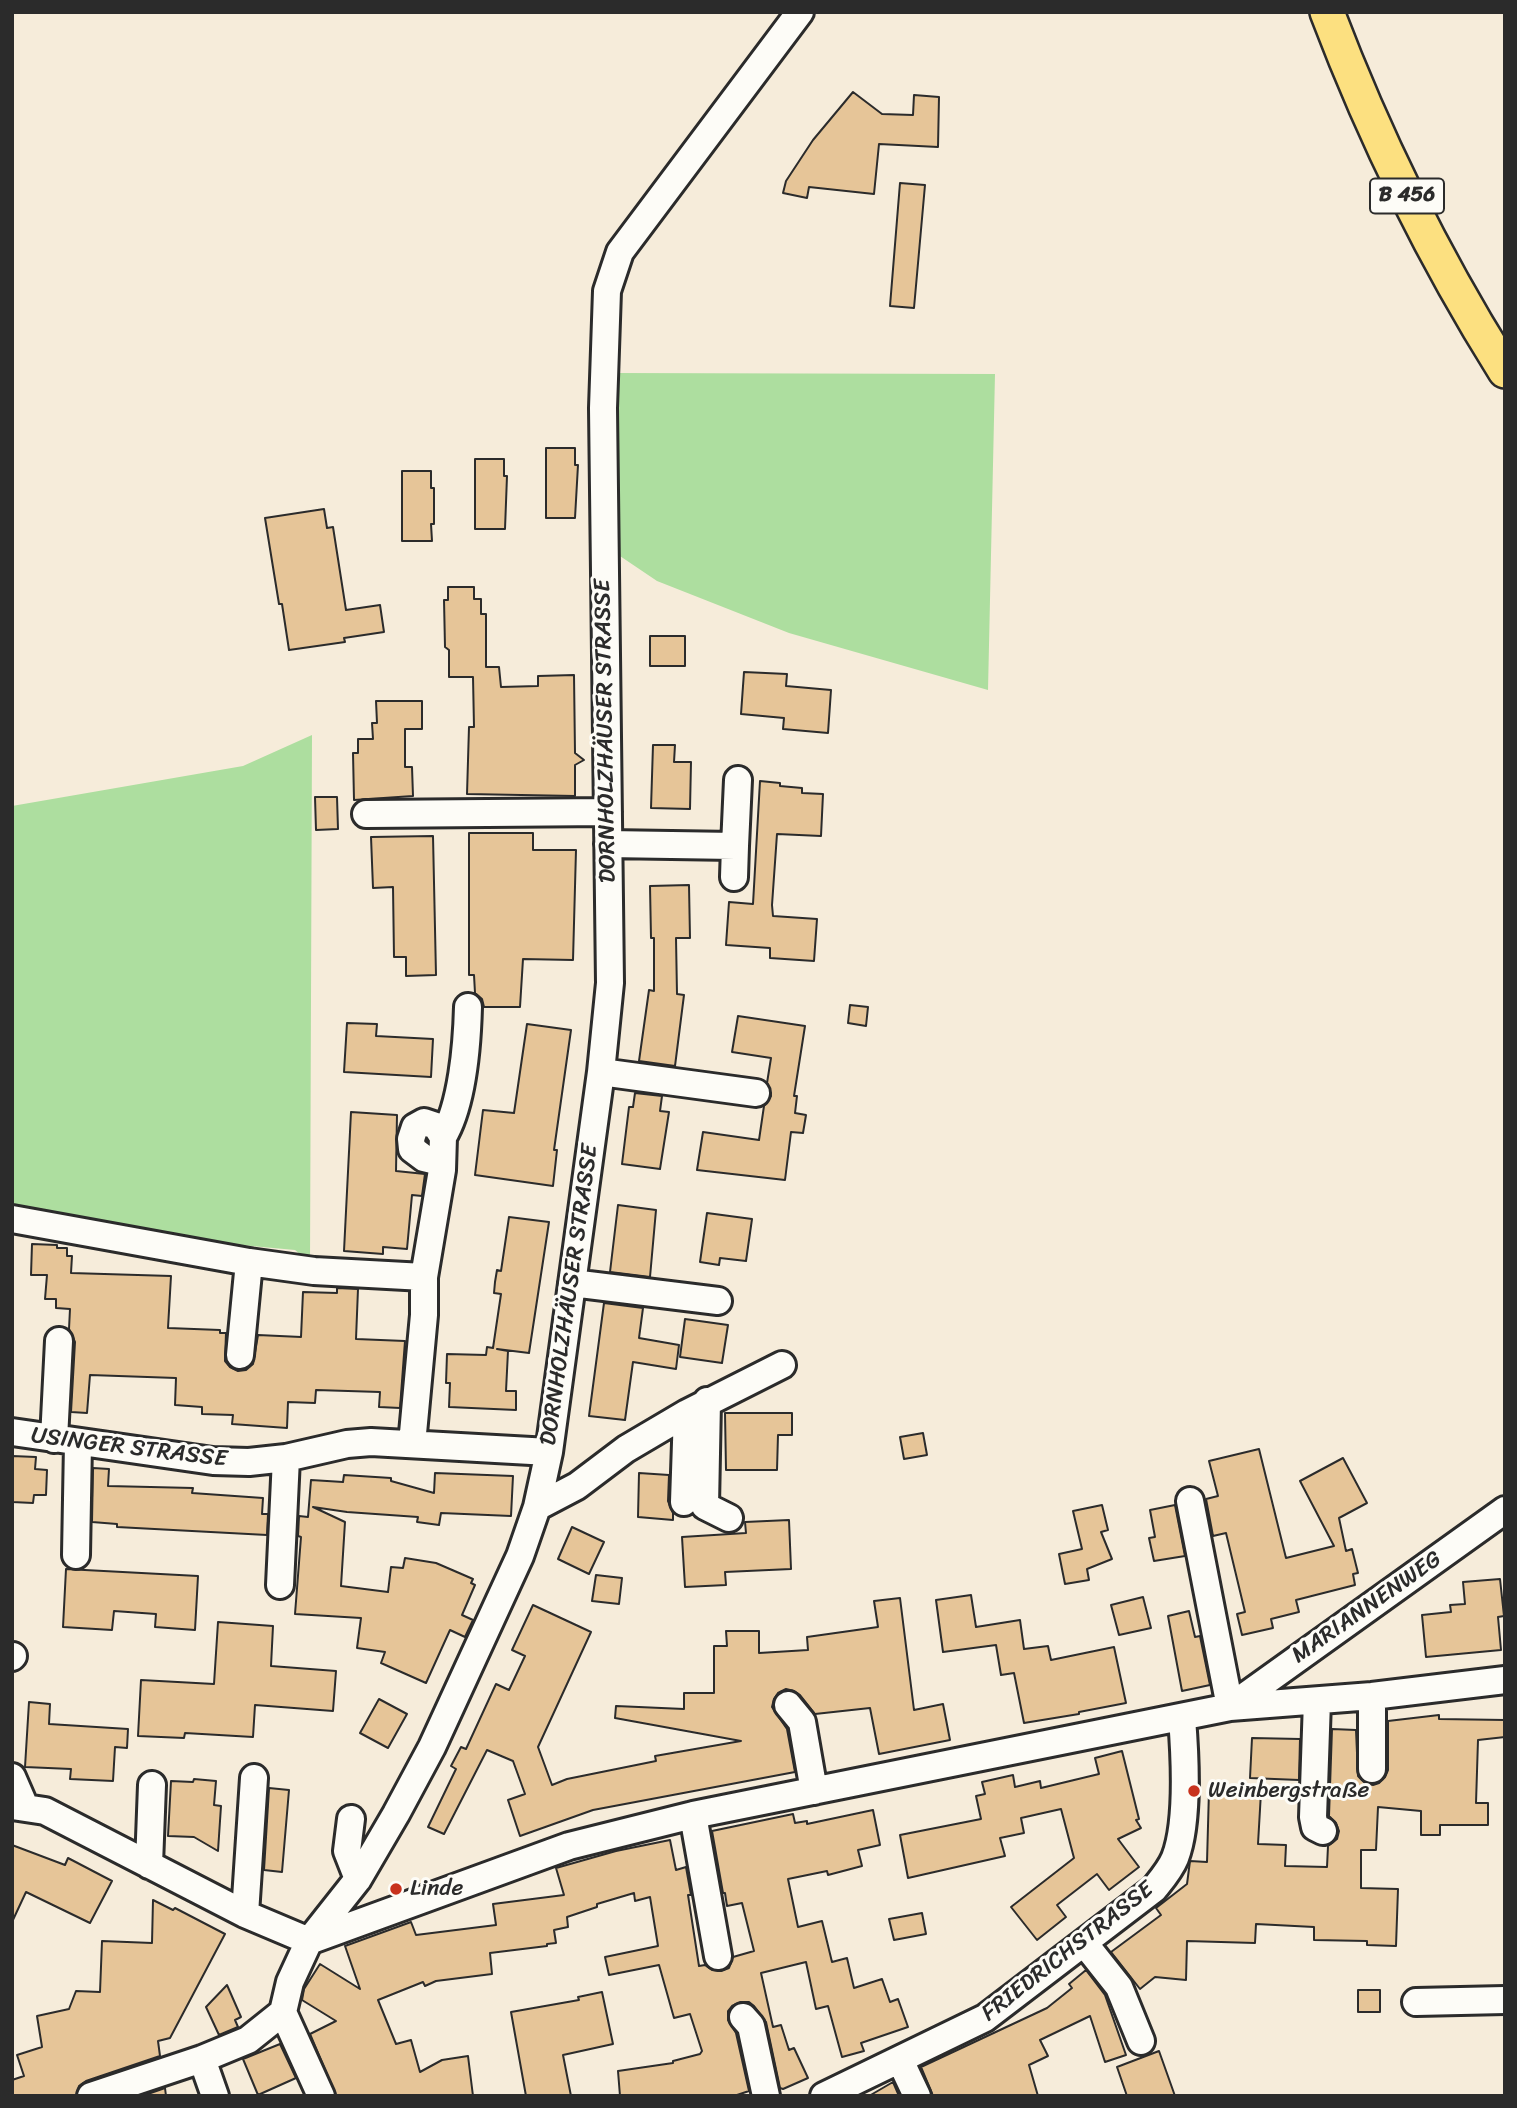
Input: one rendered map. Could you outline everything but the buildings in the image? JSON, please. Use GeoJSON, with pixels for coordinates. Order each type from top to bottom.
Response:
{"type":"FeatureCollection","features":[{"type":"Feature","properties":{"kind":"main road","name":"B 456"},"geometry":{"type":"LineString","coordinates":[[1327,12],[1346,63],[1407,197],[1505,371]]}},
{"type":"Feature","properties":{"kind":"street","name":"DORNHOLZHÄUSER STRASSE"},"geometry":{"type":"LineString","coordinates":[[283,2012],[290,1982],[309,1941],[358,1878],[432,1747],[520,1556],[537,1507],[548,1452],[572,1283],[601,1072],[610,983],[603,571],[604,329],[607,291],[620,252],[800,12]]}},
{"type":"Feature","properties":{"kind":"street"},"geometry":{"type":"LineString","coordinates":[[734,877],[738,780]]}},
{"type":"Feature","properties":{"kind":"street"},"geometry":{"type":"LineString","coordinates":[[366,814],[608,812]]}},
{"type":"Feature","properties":{"kind":"street"},"geometry":{"type":"LineString","coordinates":[[608,844],[736,846]]}},
{"type":"Feature","properties":{"kind":"street"},"geometry":{"type":"LineString","coordinates":[[412,1444],[424,1315],[424,1276],[442,1170],[442,1149],[453,1119],[468,1007]]}},
{"type":"Feature","properties":{"kind":"street"},"geometry":{"type":"LineString","coordinates":[[601,1072],[756,1093]]}},
{"type":"Feature","properties":{"kind":"street"},"geometry":{"type":"LineString","coordinates":[[12,1219],[313,1271],[424,1276]]}},
{"type":"Feature","properties":{"kind":"street"},"geometry":{"type":"LineString","coordinates":[[240,1355],[249,1262]]}},
{"type":"Feature","properties":{"kind":"street"},"geometry":{"type":"LineString","coordinates":[[572,1283],[718,1301]]}},
{"type":"Feature","properties":{"kind":"street"},"geometry":{"type":"LineString","coordinates":[[59,1341],[76,1555]]}},
{"type":"Feature","properties":{"kind":"street"},"geometry":{"type":"LineString","coordinates":[[537,1507],[577,1486],[626,1449],[697,1407],[782,1365]]}},
{"type":"Feature","properties":{"kind":"street"},"geometry":{"type":"LineString","coordinates":[[684,1502],[697,1407]]}},
{"type":"Feature","properties":{"kind":"street"},"geometry":{"type":"LineString","coordinates":[[697,1407],[705,1506],[729,1518]]}},
{"type":"Feature","properties":{"kind":"street","name":"USINGER STRASSE"},"geometry":{"type":"LineString","coordinates":[[12,1432],[213,1461],[249,1462],[286,1458],[346,1444],[371,1442],[548,1452]]}},
{"type":"Feature","properties":{"kind":"street"},"geometry":{"type":"LineString","coordinates":[[280,1585],[286,1458]]}},
{"type":"Feature","properties":{"kind":"street"},"geometry":{"type":"LineString","coordinates":[[1190,1501],[1230,1707]]}},
{"type":"Feature","properties":{"kind":"street","name":"MARIANNENWEG"},"geometry":{"type":"LineString","coordinates":[[1230,1707],[1310,1647],[1505,1510]]}},
{"type":"Feature","properties":{"kind":"street"},"geometry":{"type":"LineString","coordinates":[[12,1777],[19,1806],[45,1811],[245,1914],[309,1941],[569,1846],[693,1815],[1230,1707],[1372,1696],[1505,1680]]}},
{"type":"Feature","properties":{"kind":"street"},"geometry":{"type":"LineString","coordinates":[[1372,1696],[1372,1769]]}},
{"type":"Feature","properties":{"kind":"street"},"geometry":{"type":"LineString","coordinates":[[1317,1700],[1313,1817],[1315,1827],[1324,1831]]}},
{"type":"Feature","properties":{"kind":"street"},"geometry":{"type":"LineString","coordinates":[[788,1705],[802,1722],[814,1791]]}},
{"type":"Feature","properties":{"kind":"street","name":"FRIEDRICHSTRASSE"},"geometry":{"type":"LineString","coordinates":[[824,2096],[985,2018],[1154,1889],[1168,1872],[1176,1855],[1184,1795],[1182,1718]]}},
{"type":"Feature","properties":{"kind":"street"},"geometry":{"type":"LineString","coordinates":[[245,1914],[254,1778]]}},
{"type":"Feature","properties":{"kind":"street"},"geometry":{"type":"LineString","coordinates":[[149,1865],[152,1785]]}},
{"type":"Feature","properties":{"kind":"street"},"geometry":{"type":"LineString","coordinates":[[693,1815],[718,1956]]}},
{"type":"Feature","properties":{"kind":"street"},"geometry":{"type":"LineString","coordinates":[[351,1819],[347,1851],[358,1878]]}},
{"type":"Feature","properties":{"kind":"street"},"geometry":{"type":"LineString","coordinates":[[1085,1944],[1119,1987],[1141,2041]]}},
{"type":"Feature","properties":{"kind":"street"},"geometry":{"type":"LineString","coordinates":[[1416,2002],[1505,2000]]}},
{"type":"Feature","properties":{"kind":"street"},"geometry":{"type":"LineString","coordinates":[[91,2096],[202,2059],[248,2040],[283,2012],[321,2096]]}},
{"type":"Feature","properties":{"kind":"street"},"geometry":{"type":"LineString","coordinates":[[743,2017],[751,2026],[766,2096]]}},
{"type":"Feature","properties":{"kind":"street"},"geometry":{"type":"LineString","coordinates":[[202,2059],[215,2096]]}},
{"type":"Feature","properties":{"kind":"street"},"geometry":{"type":"LineString","coordinates":[[900,2060],[917,2096]]}},
{"type":"Feature","properties":{"kind":"green space"},"geometry":{"type":"Polygon","coordinates":[[[613,373],[995,374],[988,690],[789,633],[657,581],[614,552],[613,373]]]}},
{"type":"Feature","properties":{"kind":"green space"},"geometry":{"type":"Polygon","coordinates":[[[312,735],[310,1262],[295,1250],[208,1242],[12,1206],[12,806],[243,766],[312,735]]]}},
{"type":"Feature","properties":{"kind":"place","name":"Weinbergstraße"},"geometry":{"type":"Point","coordinates":[1194,1791]}},
{"type":"Feature","properties":{"kind":"place","name":"Linde"},"geometry":{"type":"Point","coordinates":[396,1889]}}]}
